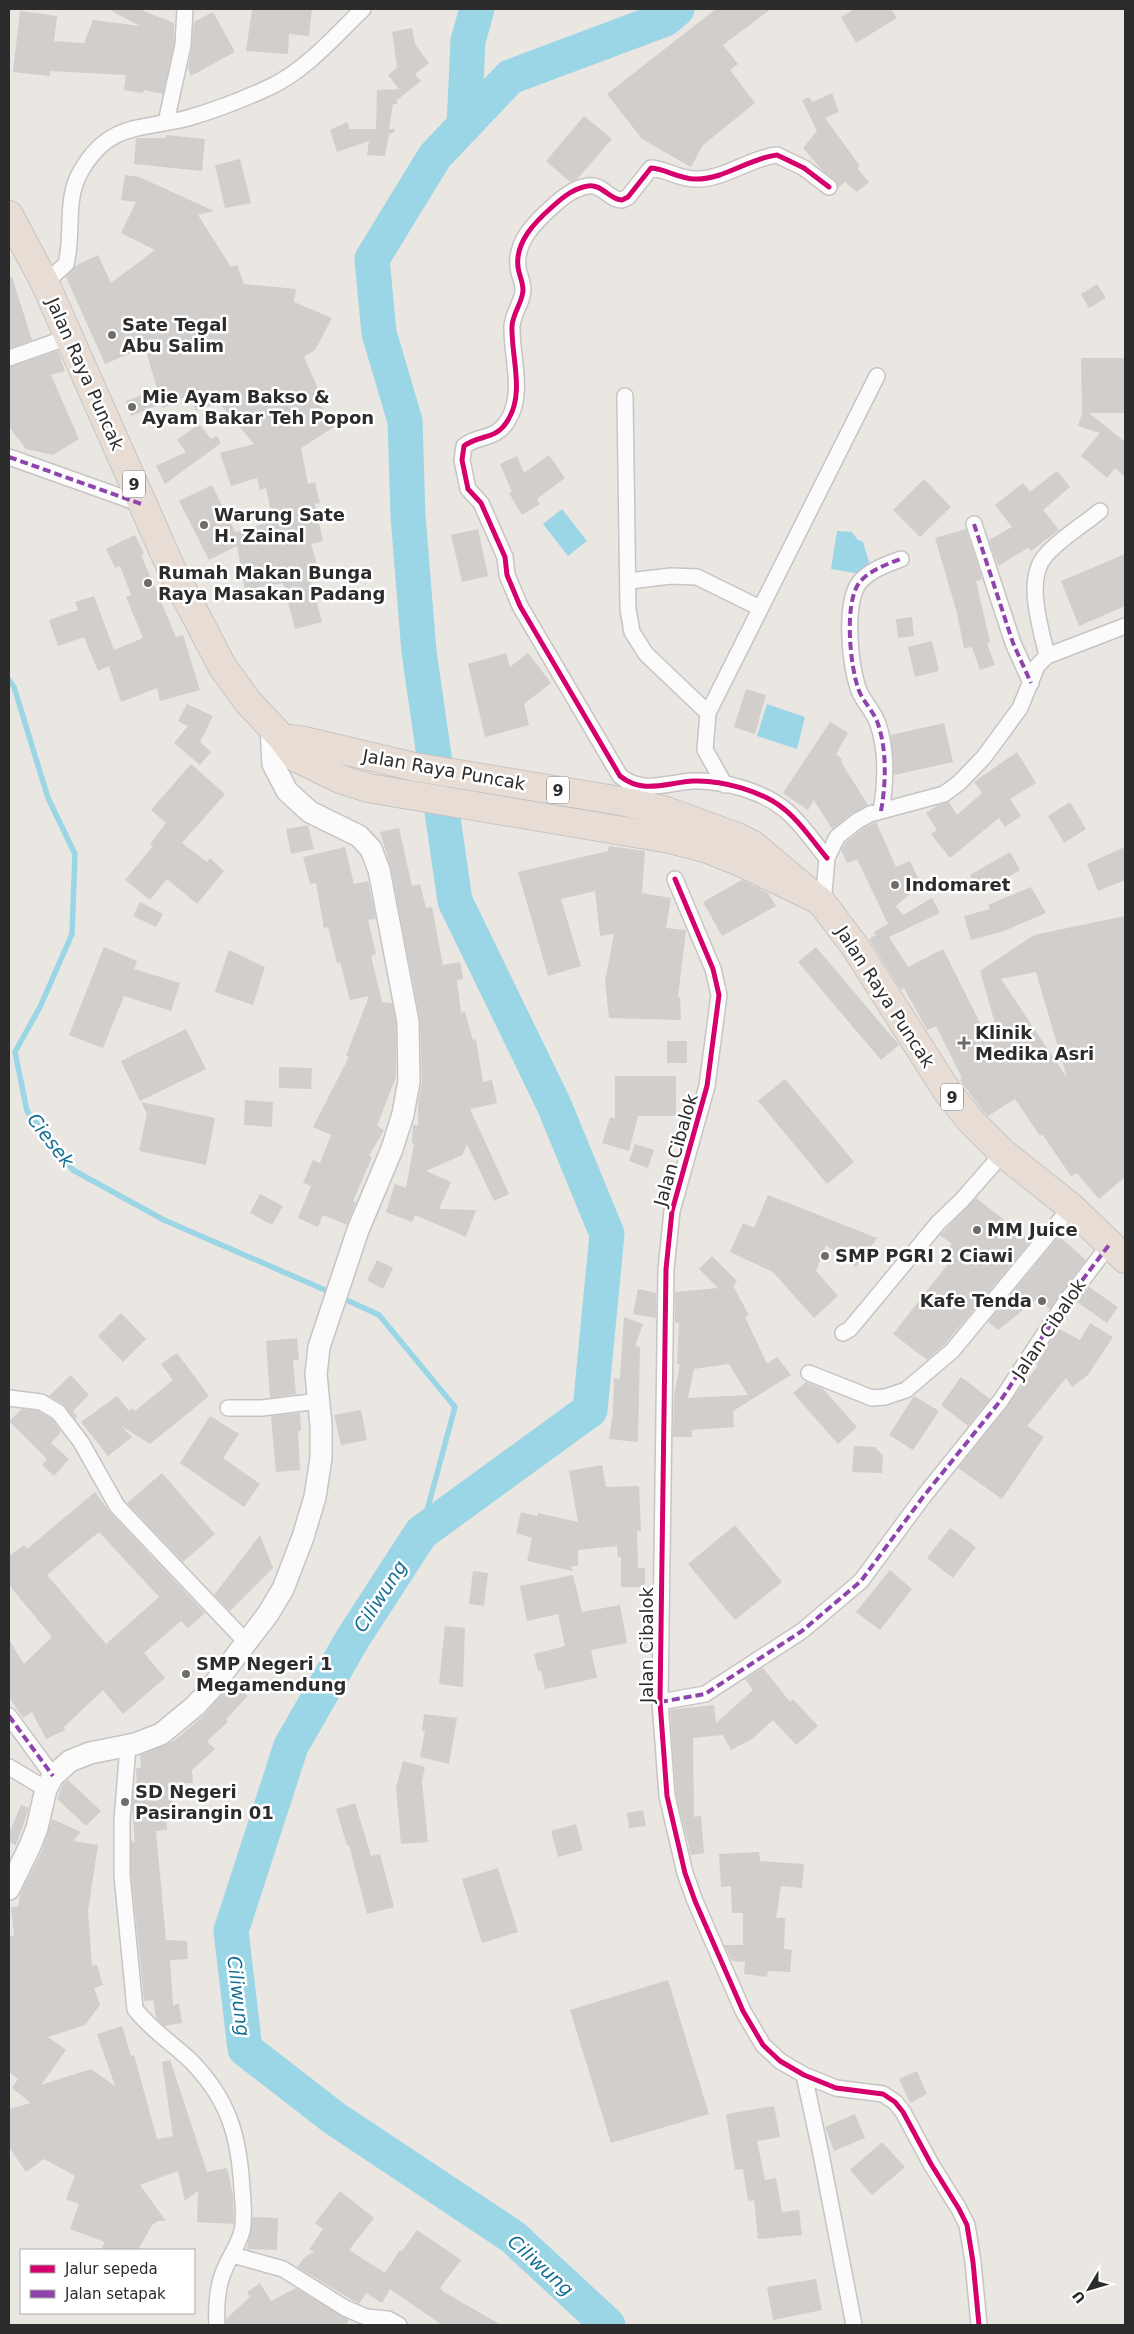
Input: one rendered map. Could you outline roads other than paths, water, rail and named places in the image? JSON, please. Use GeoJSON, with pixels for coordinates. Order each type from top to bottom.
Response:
{"type":"FeatureCollection","features":[{"type":"Feature","properties":{"kind":"highway","name":"Jalan Raya Puncak"},"geometry":{"type":"LineString","coordinates":[[9,215],[69,337],[171,568],[222,666],[248,702],[289,741],[333,776],[368,788],[670,840],[708,849],[793,883],[821,902],[856,948],[947,1091],[970,1120],[1003,1153],[1071,1207],[1117,1252]]}},
{"type":"Feature","properties":{"kind":"main road"},"geometry":{"type":"LineString","coordinates":[[9,1889],[37,1828],[50,1782],[70,1761],[90,1753],[128,1746],[161,1734],[195,1706],[246,1643],[283,1589],[310,1519],[321,1458],[316,1365],[325,1331],[358,1230],[385,1172],[403,1114],[409,1081],[408,1022],[382,884],[371,849],[359,836],[310,812],[287,791],[273,764],[289,741]]}},
{"type":"Feature","properties":{"kind":"street"},"geometry":{"type":"LineString","coordinates":[[166,122],[183,45],[185,9]]}},
{"type":"Feature","properties":{"kind":"street"},"geometry":{"type":"LineString","coordinates":[[44,283],[66,264],[73,189],[80,172],[91,155],[104,141],[121,132],[166,122],[229,104],[272,86],[302,66],[363,9]]}},
{"type":"Feature","properties":{"kind":"street"},"geometry":{"type":"LineString","coordinates":[[827,858],[794,818],[780,806],[760,796],[725,785],[693,781],[648,787],[626,781],[614,770],[520,606],[507,575],[505,557],[498,539],[481,503],[468,489],[462,451],[464,446],[470,441],[495,434],[508,421],[512,412],[516,385],[512,327],[515,310],[523,290],[518,266],[519,254],[530,228],[562,198],[576,189],[592,186],[604,190],[616,199],[622,200],[628,197],[650,168],[660,168],[680,177],[696,180],[713,177],[777,155],[804,168],[829,187]]}},
{"type":"Feature","properties":{"kind":"street"},"geometry":{"type":"LineString","coordinates":[[9,358],[69,337]]}},
{"type":"Feature","properties":{"kind":"street"},"geometry":{"type":"LineString","coordinates":[[725,785],[705,750],[708,713],[877,376]]}},
{"type":"Feature","properties":{"kind":"street"},"geometry":{"type":"LineString","coordinates":[[625,396],[628,609],[632,632],[646,654],[708,713]]}},
{"type":"Feature","properties":{"kind":"street"},"geometry":{"type":"LineString","coordinates":[[9,457],[144,505]]}},
{"type":"Feature","properties":{"kind":"street"},"geometry":{"type":"LineString","coordinates":[[1047,656],[1035,601],[1036,579],[1045,556],[1100,511]]}},
{"type":"Feature","properties":{"kind":"street"},"geometry":{"type":"LineString","coordinates":[[974,524],[1013,643],[1031,683]]}},
{"type":"Feature","properties":{"kind":"street"},"geometry":{"type":"LineString","coordinates":[[881,810],[886,772],[878,723],[862,698],[854,672],[850,633],[852,600],[858,584],[864,577],[884,565],[901,559]]}},
{"type":"Feature","properties":{"kind":"street"},"geometry":{"type":"LineString","coordinates":[[629,581],[672,576],[697,577],[760,608]]}},
{"type":"Feature","properties":{"kind":"street"},"geometry":{"type":"LineString","coordinates":[[821,902],[827,858],[837,837],[847,828],[881,810],[944,794],[964,779],[984,758],[1020,708],[1037,666],[1047,656],[1125,626]]}},
{"type":"Feature","properties":{"kind":"street","name":"Jalan Cibalok"},"geometry":{"type":"LineString","coordinates":[[675,879],[713,969],[719,994],[707,1086],[672,1211],[664,1298],[660,1702],[669,1810],[695,1901],[754,2030],[774,2056],[804,2076],[830,2086],[883,2094],[895,2102],[903,2112],[967,2225],[973,2262],[979,2325]]}},
{"type":"Feature","properties":{"kind":"street"},"geometry":{"type":"LineString","coordinates":[[843,1333],[850,1329],[938,1223],[1003,1153]]}},
{"type":"Feature","properties":{"kind":"street"},"geometry":{"type":"LineString","coordinates":[[808,1373],[872,1398],[894,1395],[906,1390],[952,1351],[1071,1207]]}},
{"type":"Feature","properties":{"kind":"street","name":"Jalan Cibalok"},"geometry":{"type":"LineString","coordinates":[[660,1702],[705,1694],[802,1631],[861,1580],[923,1497],[1001,1400],[1064,1304],[1117,1252]]}},
{"type":"Feature","properties":{"kind":"street"},"geometry":{"type":"LineString","coordinates":[[9,1398],[41,1402],[58,1412],[81,1442],[117,1506],[246,1643]]}},
{"type":"Feature","properties":{"kind":"street"},"geometry":{"type":"LineString","coordinates":[[228,1408],[247,1409],[319,1401]]}},
{"type":"Feature","properties":{"kind":"street"},"geometry":{"type":"LineString","coordinates":[[9,1716],[50,1782]]}},
{"type":"Feature","properties":{"kind":"street"},"geometry":{"type":"LineString","coordinates":[[128,1746],[122,1820],[122,1875],[135,2009],[147,2026],[190,2060],[209,2082],[225,2108],[236,2135],[241,2163],[242,2229],[233,2255],[222,2276],[216,2316],[217,2325]]}},
{"type":"Feature","properties":{"kind":"street"},"geometry":{"type":"LineString","coordinates":[[9,1767],[50,1782]]}},
{"type":"Feature","properties":{"kind":"street"},"geometry":{"type":"LineString","coordinates":[[804,2076],[854,2325]]}},
{"type":"Feature","properties":{"kind":"street"},"geometry":{"type":"LineString","coordinates":[[233,2255],[283,2269],[345,2308],[366,2318],[388,2319],[399,2325]]}},
{"type":"Feature","properties":{"kind":"water"},"geometry":{"type":"Polygon","coordinates":[[[562,509],[587,541],[568,556],[543,524],[562,509]]]}},
{"type":"Feature","properties":{"kind":"water"},"geometry":{"type":"Polygon","coordinates":[[[837,531],[852,532],[857,539],[863,542],[869,562],[861,574],[831,569],[837,531]]]}},
{"type":"Feature","properties":{"kind":"water"},"geometry":{"type":"Polygon","coordinates":[[[767,704],[805,717],[797,749],[757,736],[767,704]]]}},
{"type":"Feature","properties":{"kind":"waterway"},"geometry":{"type":"LineString","coordinates":[[464,126],[468,41],[477,9]]}},
{"type":"Feature","properties":{"kind":"waterway","name":"Ciliwung"},"geometry":{"type":"LineString","coordinates":[[608,2325],[513,2237],[334,2118],[245,2049],[231,1931],[291,1746],[353,1638],[421,1533],[590,1410],[607,1234],[554,1105],[455,901],[419,652],[408,516],[405,421],[379,333],[372,259],[435,156],[510,77],[665,19],[677,9]]}},
{"type":"Feature","properties":{"kind":"waterway","name":"Ciesek"},"geometry":{"type":"LineString","coordinates":[[9,680],[14,687],[48,798],[75,854],[72,934],[40,1007],[15,1052],[27,1111],[73,1170],[164,1220],[332,1293]]}},
{"type":"Feature","properties":{"kind":"waterway"},"geometry":{"type":"LineString","coordinates":[[340,1297],[379,1315],[455,1407],[421,1533]]}},
{"type":"Feature","properties":{"kind":"place","name":"Sate Tegal Abu Salim"},"geometry":{"type":"Point","coordinates":[112,335]}},
{"type":"Feature","properties":{"kind":"place","name":"Mie Ayam Bakso & Ayam Bakar Teh Popon"},"geometry":{"type":"Point","coordinates":[132,407]}},
{"type":"Feature","properties":{"kind":"place","name":"Warung Sate H. Zainal"},"geometry":{"type":"Point","coordinates":[204,525]}},
{"type":"Feature","properties":{"kind":"place","name":"Rumah Makan Bunga Raya Masakan Padang"},"geometry":{"type":"Point","coordinates":[148,583]}},
{"type":"Feature","properties":{"kind":"place","name":"Indomaret"},"geometry":{"type":"Point","coordinates":[895,885]}},
{"type":"Feature","properties":{"kind":"place","name":"Klinik Medika Asri"},"geometry":{"type":"Point","coordinates":[964,1043]}},
{"type":"Feature","properties":{"kind":"place","name":"MM Juice"},"geometry":{"type":"Point","coordinates":[977,1230]}},
{"type":"Feature","properties":{"kind":"place","name":"SMP PGRI 2 Ciawi"},"geometry":{"type":"Point","coordinates":[825,1256]}},
{"type":"Feature","properties":{"kind":"place","name":"Kafe Tenda"},"geometry":{"type":"Point","coordinates":[1042,1301]}},
{"type":"Feature","properties":{"kind":"place","name":"SMP Negeri 1 Megamendung"},"geometry":{"type":"Point","coordinates":[186,1674]}},
{"type":"Feature","properties":{"kind":"place","name":"SD Negeri Pasirangin 01"},"geometry":{"type":"Point","coordinates":[125,1802]}}]}
